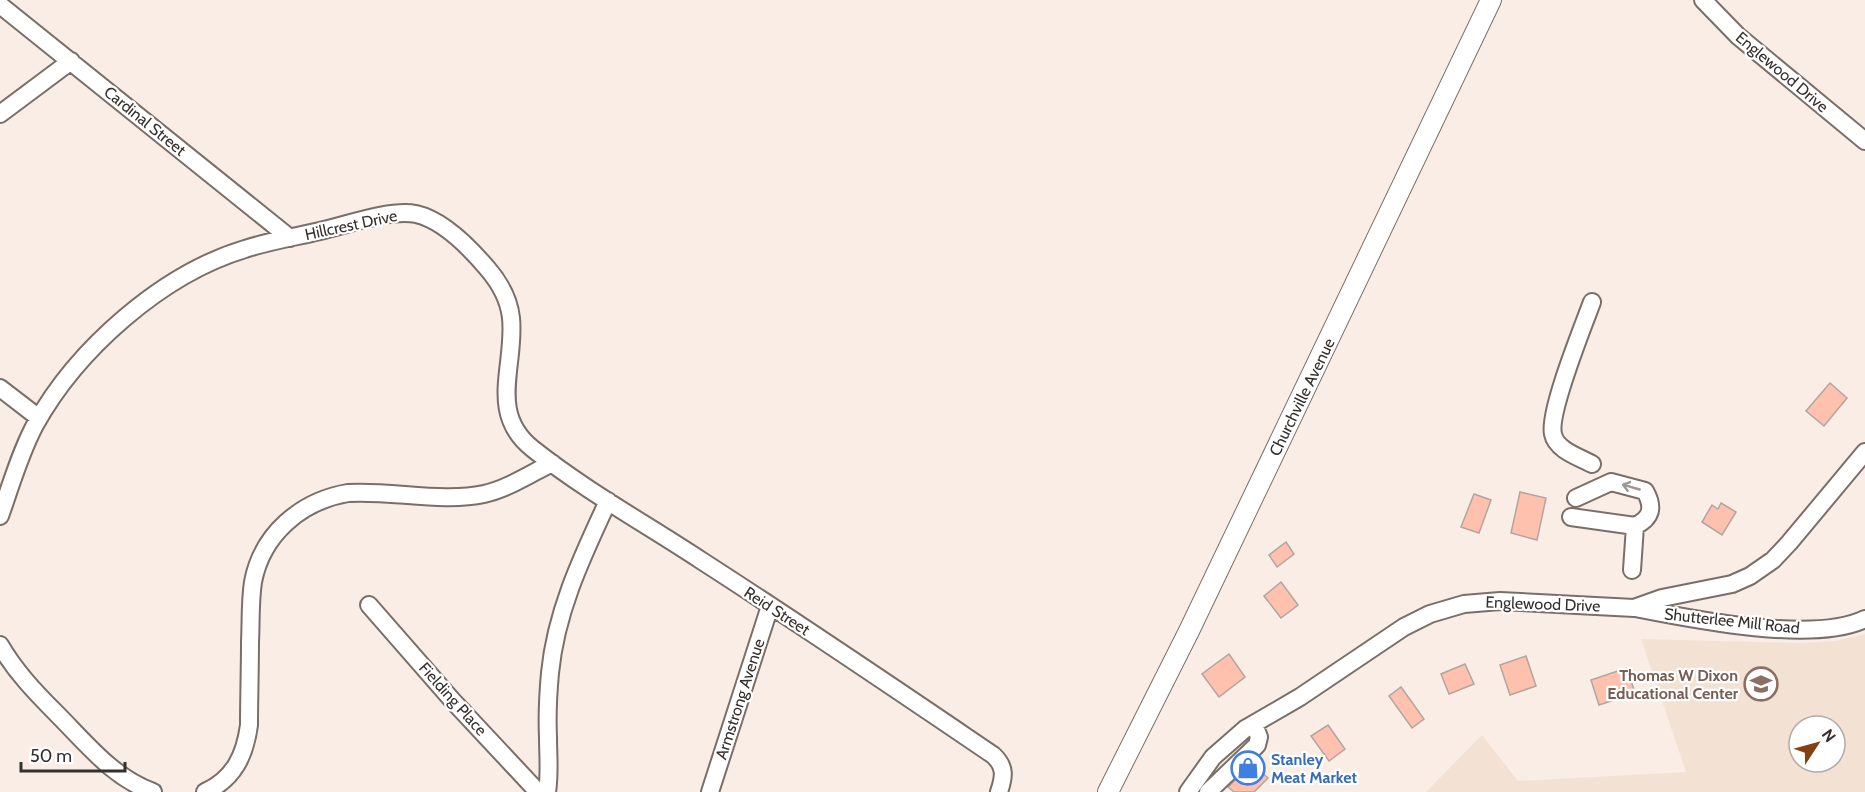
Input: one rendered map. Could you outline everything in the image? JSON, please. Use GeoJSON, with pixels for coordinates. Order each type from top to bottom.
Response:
{"type":"FeatureCollection","features":[{"type":"Feature","properties":{"kind":"main road","name":"Churchville Avenue"},"geometry":{"type":"LineString","coordinates":[[1108,792],[1195,620],[1491,0]]}},
{"type":"Feature","properties":{"kind":"street","name":"Englewood Drive"},"geometry":{"type":"LineString","coordinates":[[1703,0],[1730,29],[1865,141]]}},
{"type":"Feature","properties":{"kind":"street","name":"Cardinal Street"},"geometry":{"type":"LineString","coordinates":[[0,5],[290,238]]}},
{"type":"Feature","properties":{"kind":"street"},"geometry":{"type":"LineString","coordinates":[[0,114],[71,61]]}},
{"type":"Feature","properties":{"kind":"street","name":"Hillcrest Drive"},"geometry":{"type":"LineString","coordinates":[[0,516],[20,459],[39,418],[60,387],[95,345],[147,300],[177,281],[246,248],[403,213],[430,219],[464,245],[497,280],[508,304],[511,333],[506,385],[507,408],[524,442],[552,463]]}},
{"type":"Feature","properties":{"kind":"street"},"geometry":{"type":"LineString","coordinates":[[1592,302],[1558,398],[1553,435],[1560,447],[1592,464]]}},
{"type":"Feature","properties":{"kind":"street"},"geometry":{"type":"LineString","coordinates":[[0,388],[39,418]]}},
{"type":"Feature","properties":{"kind":"street","name":"Englewood Drive"},"geometry":{"type":"LineString","coordinates":[[1188,792],[1213,757],[1232,739],[1300,697],[1404,627],[1440,610],[1474,603],[1500,601],[1634,608],[1662,598],[1732,584],[1762,569],[1789,543],[1865,452]]}},
{"type":"Feature","properties":{"kind":"street"},"geometry":{"type":"LineString","coordinates":[[205,792],[232,773],[244,752],[249,725],[253,583],[264,551],[276,532],[286,522],[311,505],[348,493],[480,495],[503,487],[552,463]]}},
{"type":"Feature","properties":{"kind":"street","name":"Reid Street"},"geometry":{"type":"LineString","coordinates":[[552,463],[993,755],[999,762],[1004,775],[999,792]]}},
{"type":"Feature","properties":{"kind":"street"},"geometry":{"type":"LineString","coordinates":[[1572,517],[1635,526],[1644,522],[1650,513],[1651,502],[1645,491],[1611,482],[1576,498]]}},
{"type":"Feature","properties":{"kind":"street"},"geometry":{"type":"LineString","coordinates":[[547,792],[550,774],[549,687],[555,638],[574,574],[608,501]]}},
{"type":"Feature","properties":{"kind":"street"},"geometry":{"type":"LineString","coordinates":[[1632,570],[1635,526]]}},
{"type":"Feature","properties":{"kind":"street","name":"Fielding Place"},"geometry":{"type":"LineString","coordinates":[[369,605],[452,700],[538,792]]}},
{"type":"Feature","properties":{"kind":"street","name":"Armstrong Avenue"},"geometry":{"type":"LineString","coordinates":[[710,792],[770,606]]}},
{"type":"Feature","properties":{"kind":"street","name":"Shutterlee Mill Road"},"geometry":{"type":"LineString","coordinates":[[1634,608],[1707,621],[1791,629],[1829,627],[1865,619]]}},
{"type":"Feature","properties":{"kind":"street"},"geometry":{"type":"LineString","coordinates":[[0,645],[26,682],[89,747],[119,775],[153,792]]}},
{"type":"Feature","properties":{"kind":"street"},"geometry":{"type":"LineString","coordinates":[[1208,792],[1257,745],[1259,737],[1254,724]]}},
{"type":"Feature","properties":{"kind":"shaded area","name":"Thomas W Dixon Educational Center"},"geometry":{"type":"Polygon","coordinates":[[[1865,634],[1865,792],[1426,792],[1482,735],[1518,781],[1686,772],[1641,639],[1801,643],[1835,641],[1865,634]]]}},
{"type":"Feature","properties":{"kind":"building"},"geometry":{"type":"Polygon","coordinates":[[[1830,383],[1847,398],[1824,426],[1806,411],[1830,383]]]}},
{"type":"Feature","properties":{"kind":"building"},"geometry":{"type":"Polygon","coordinates":[[[1520,492],[1546,498],[1537,540],[1511,533],[1520,492]]]}},
{"type":"Feature","properties":{"kind":"building"},"geometry":{"type":"Polygon","coordinates":[[[1474,494],[1491,500],[1479,533],[1461,527],[1474,494]]]}},
{"type":"Feature","properties":{"kind":"building"},"geometry":{"type":"Polygon","coordinates":[[[1721,503],[1736,512],[1722,535],[1702,522],[1712,505],[1718,509],[1721,503]]]}},
{"type":"Feature","properties":{"kind":"building"},"geometry":{"type":"Polygon","coordinates":[[[1286,542],[1294,554],[1277,567],[1269,555],[1286,542]]]}},
{"type":"Feature","properties":{"kind":"building"},"geometry":{"type":"Polygon","coordinates":[[[1281,582],[1298,605],[1281,618],[1264,596],[1281,582]]]}},
{"type":"Feature","properties":{"kind":"building"},"geometry":{"type":"Polygon","coordinates":[[[1229,654],[1245,677],[1219,697],[1202,674],[1229,654]]]}},
{"type":"Feature","properties":{"kind":"building"},"geometry":{"type":"Polygon","coordinates":[[[1526,656],[1536,686],[1510,695],[1500,665],[1526,656]]]}},
{"type":"Feature","properties":{"kind":"building"},"geometry":{"type":"Polygon","coordinates":[[[1465,664],[1474,684],[1449,694],[1441,674],[1465,664]]]}},
{"type":"Feature","properties":{"kind":"building"},"geometry":{"type":"Polygon","coordinates":[[[1627,668],[1635,693],[1599,705],[1591,680],[1627,668]]]}},
{"type":"Feature","properties":{"kind":"building"},"geometry":{"type":"Polygon","coordinates":[[[1401,687],[1424,719],[1412,728],[1389,696],[1401,687]]]}},
{"type":"Feature","properties":{"kind":"building"},"geometry":{"type":"Polygon","coordinates":[[[1328,725],[1345,749],[1329,761],[1311,736],[1328,725]]]}},
{"type":"Feature","properties":{"kind":"building","name":"Stanley Meat Market"},"geometry":{"type":"Polygon","coordinates":[[[1252,764],[1268,778],[1254,792],[1234,792],[1228,787],[1252,764]]]}},
{"type":"Feature","properties":{"kind":"place","name":"Thomas W Dixon Educational Center"},"geometry":{"type":"Point","coordinates":[1761,684]}},
{"type":"Feature","properties":{"kind":"place","name":"Stanley Meat Market"},"geometry":{"type":"Point","coordinates":[1248,768]}}]}
